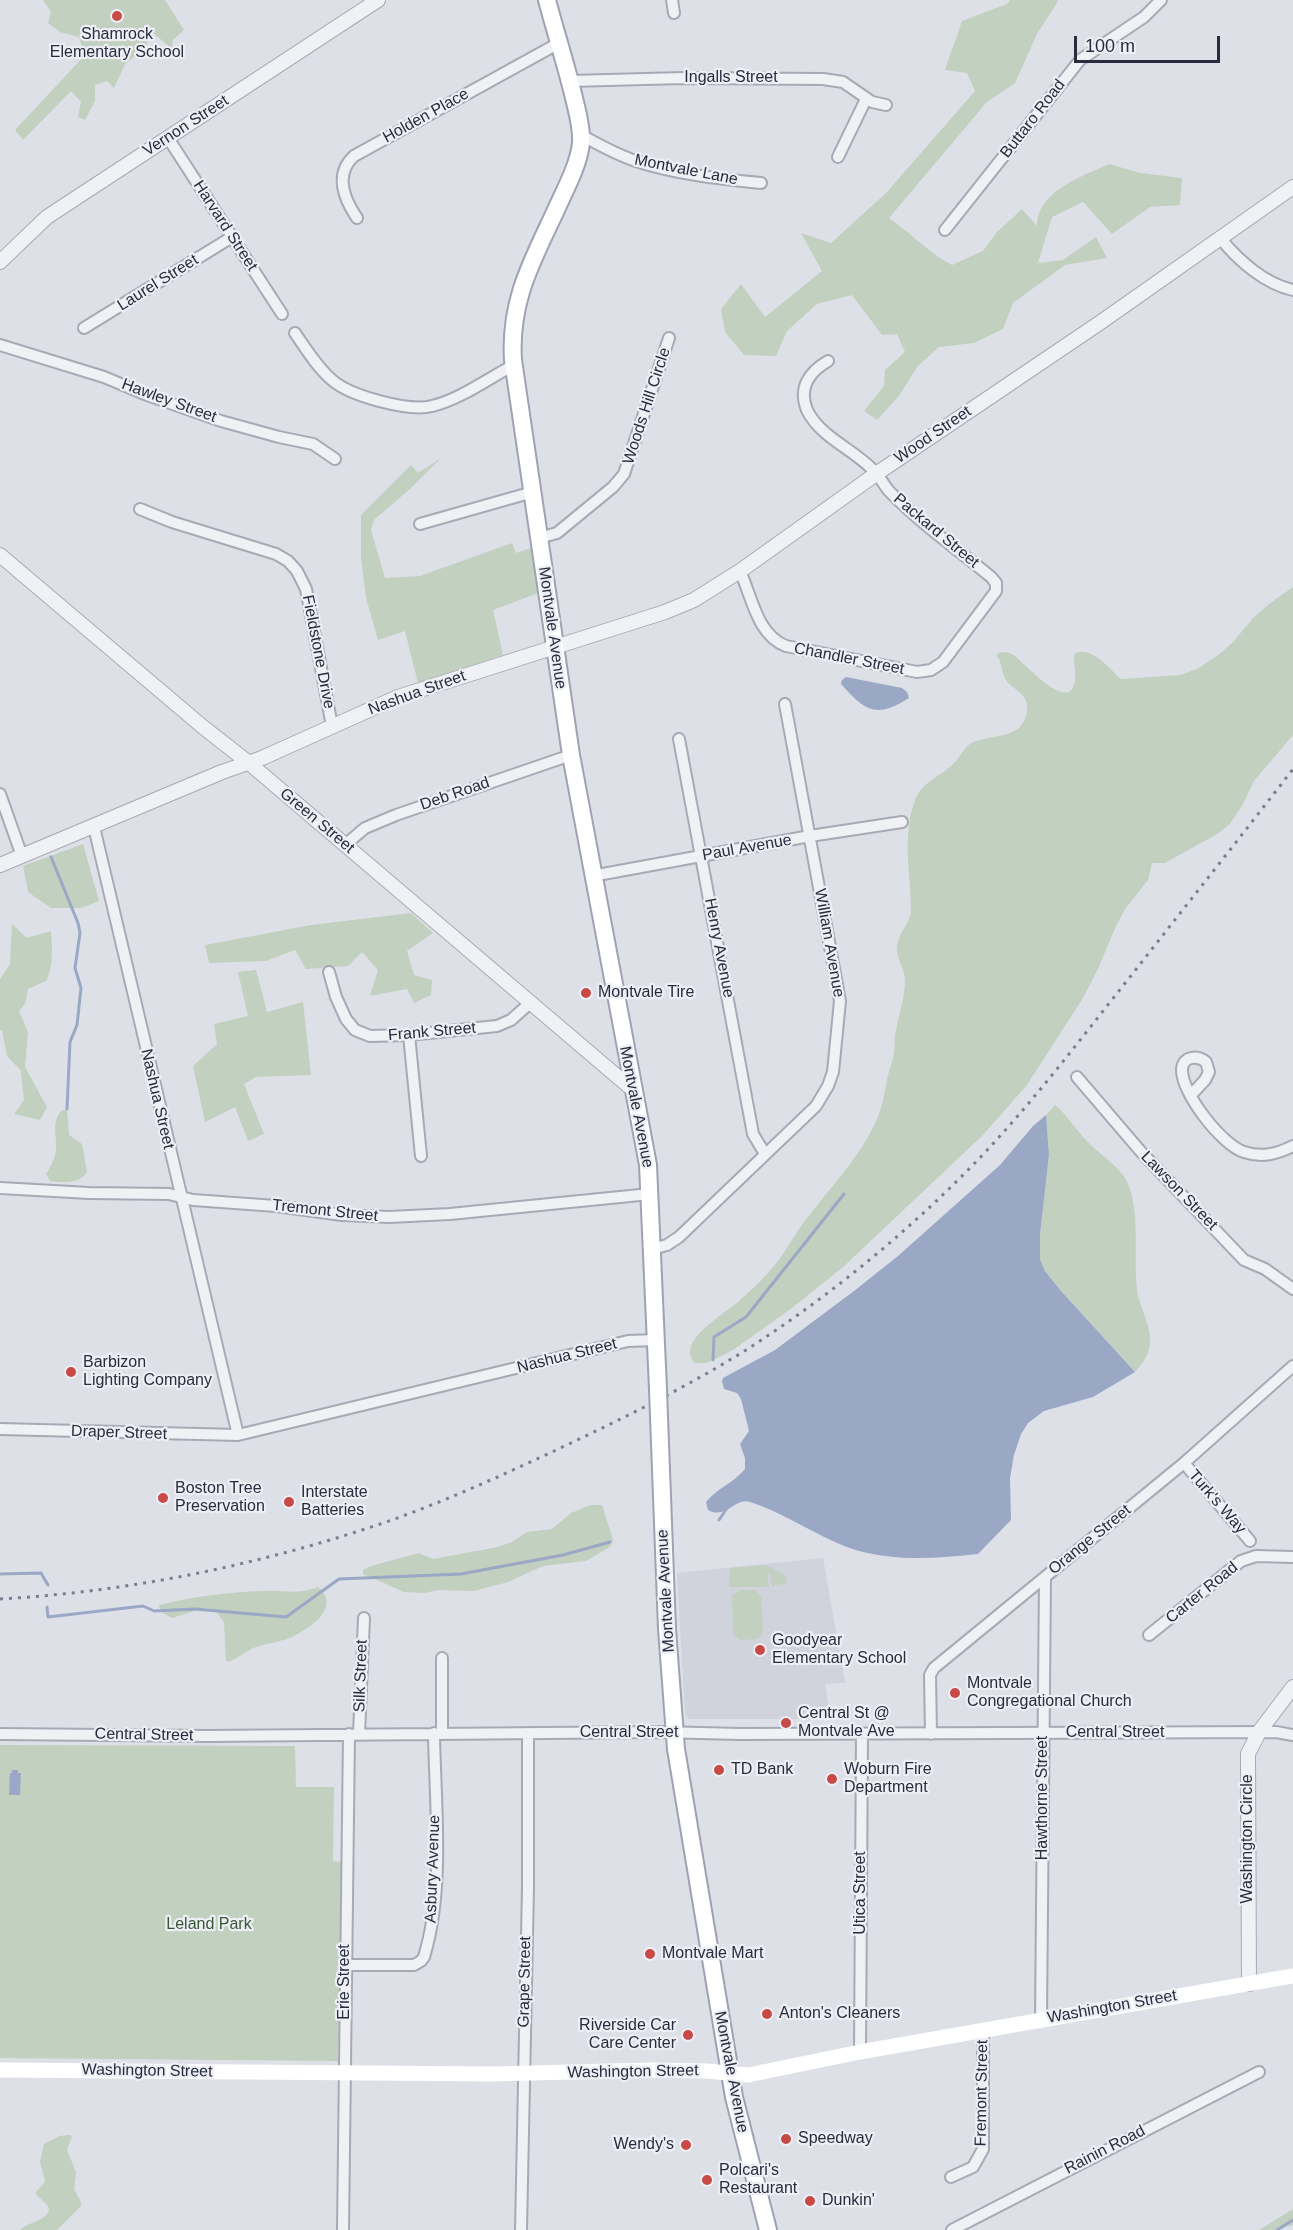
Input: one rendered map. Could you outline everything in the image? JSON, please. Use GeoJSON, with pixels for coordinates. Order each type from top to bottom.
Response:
{"type":"FeatureCollection","features":[{"type":"Feature","properties":{"kind":"main road","name":"Montvale Avenue"},"geometry":{"type":"LineString","coordinates":[[548,0],[570,81],[580,135],[579,152],[568,183],[528,269],[517,301],[512,332],[514,365],[571,755],[645,1152],[650,1194],[667,1629],[676,1733],[688,1827],[731,2075],[747,2151],[768,2230]]}},
{"type":"Feature","properties":{"kind":"main road","name":"Washington Street"},"geometry":{"type":"LineString","coordinates":[[0,2070],[523,2073],[651,2070],[707,2071],[731,2075],[752,2074],[1041,2019],[1293,1976]]}},
{"type":"Feature","properties":{"kind":"street","name":"Vernon Street"},"geometry":{"type":"LineString","coordinates":[[0,262],[47,217],[378,0]]}},
{"type":"Feature","properties":{"kind":"street"},"geometry":{"type":"LineString","coordinates":[[672,0],[674,13]]}},
{"type":"Feature","properties":{"kind":"street","name":"Buttaro Road"},"geometry":{"type":"LineString","coordinates":[[945,230],[1080,60],[1144,17],[1161,0]]}},
{"type":"Feature","properties":{"kind":"street","name":"Holden Place"},"geometry":{"type":"LineString","coordinates":[[357,218],[347,201],[342,182],[344,170],[352,158],[559,43]]}},
{"type":"Feature","properties":{"kind":"street","name":"Ingalls Street"},"geometry":{"type":"LineString","coordinates":[[570,81],[683,78],[823,79],[848,84],[866,99],[886,105]]}},
{"type":"Feature","properties":{"kind":"street"},"geometry":{"type":"LineString","coordinates":[[838,158],[866,99]]}},
{"type":"Feature","properties":{"kind":"street","name":"Montvale Lane"},"geometry":{"type":"LineString","coordinates":[[580,135],[627,158],[643,163],[728,180],[761,183]]}},
{"type":"Feature","properties":{"kind":"street","name":"Harvard Street"},"geometry":{"type":"LineString","coordinates":[[168,138],[282,314]]}},
{"type":"Feature","properties":{"kind":"street","name":"Wood Street"},"geometry":{"type":"LineString","coordinates":[[555,647],[685,604],[740,572],[876,474],[1221,240],[1293,187]]}},
{"type":"Feature","properties":{"kind":"street","name":"Laurel Street"},"geometry":{"type":"LineString","coordinates":[[84,328],[232,237]]}},
{"type":"Feature","properties":{"kind":"street"},"geometry":{"type":"LineString","coordinates":[[1221,240],[1234,254],[1272,283],[1293,290]]}},
{"type":"Feature","properties":{"kind":"street"},"geometry":{"type":"LineString","coordinates":[[295,333],[323,370],[336,383],[358,393],[411,408],[423,408],[445,402],[514,365]]}},
{"type":"Feature","properties":{"kind":"street","name":"Woods Hill Circle"},"geometry":{"type":"LineString","coordinates":[[539,538],[557,532],[616,484],[624,474],[669,338]]}},
{"type":"Feature","properties":{"kind":"street","name":"Hawley Street"},"geometry":{"type":"LineString","coordinates":[[0,345],[104,377],[221,421],[311,444],[335,459]]}},
{"type":"Feature","properties":{"kind":"street","name":"Packard Street"},"geometry":{"type":"LineString","coordinates":[[828,361],[815,370],[806,381],[804,389],[807,409],[821,428],[872,468],[888,489],[924,523],[991,577],[996,586]]}},
{"type":"Feature","properties":{"kind":"street"},"geometry":{"type":"LineString","coordinates":[[420,524],[533,492]]}},
{"type":"Feature","properties":{"kind":"street","name":"Fieldstone Drive"},"geometry":{"type":"LineString","coordinates":[[140,509],[172,522],[276,554],[293,566],[306,589],[332,726]]}},
{"type":"Feature","properties":{"kind":"street","name":"Green Street"},"geometry":{"type":"LineString","coordinates":[[2,558],[249,763],[632,1089]]}},
{"type":"Feature","properties":{"kind":"street","name":"Chandler Street"},"geometry":{"type":"LineString","coordinates":[[740,572],[762,625],[770,637],[777,642],[786,646],[917,672],[931,670],[943,662],[995,593],[996,586]]}},
{"type":"Feature","properties":{"kind":"street","name":"Nashua Street"},"geometry":{"type":"LineString","coordinates":[[555,647],[406,694],[249,763],[222,772],[94,827],[238,1436],[628,1341],[656,1340]]}},
{"type":"Feature","properties":{"kind":"street","name":"William Avenue"},"geometry":{"type":"LineString","coordinates":[[652,1249],[667,1245],[679,1238],[818,1102],[828,1086],[834,1064],[840,1001],[785,704]]}},
{"type":"Feature","properties":{"kind":"street","name":"Henry Avenue"},"geometry":{"type":"LineString","coordinates":[[680,739],[753,1134],[765,1154]]}},
{"type":"Feature","properties":{"kind":"street","name":"Deb Road"},"geometry":{"type":"LineString","coordinates":[[345,845],[365,828],[396,815],[571,755]]}},
{"type":"Feature","properties":{"kind":"street"},"geometry":{"type":"LineString","coordinates":[[0,794],[22,856]]}},
{"type":"Feature","properties":{"kind":"street","name":"Paul Avenue"},"geometry":{"type":"LineString","coordinates":[[592,876],[810,836],[902,822]]}},
{"type":"Feature","properties":{"kind":"street"},"geometry":{"type":"LineString","coordinates":[[0,865],[94,827]]}},
{"type":"Feature","properties":{"kind":"street","name":"Frank Street"},"geometry":{"type":"LineString","coordinates":[[328,972],[346,1020],[355,1030],[373,1037],[503,1024],[513,1019],[530,1003]]}},
{"type":"Feature","properties":{"kind":"street"},"geometry":{"type":"LineString","coordinates":[[409,1035],[421,1156]]}},
{"type":"Feature","properties":{"kind":"street","name":"Lawson Street"},"geometry":{"type":"LineString","coordinates":[[1077,1077],[1142,1153],[1244,1260],[1265,1269],[1293,1289]]}},
{"type":"Feature","properties":{"kind":"street"},"geometry":{"type":"LineString","coordinates":[[1191,1095],[1205,1119],[1240,1151],[1254,1155],[1270,1155],[1293,1146]]}},
{"type":"Feature","properties":{"kind":"street","name":"Tremont Street"},"geometry":{"type":"LineString","coordinates":[[0,1188],[180,1196],[193,1200],[276,1206],[342,1215],[398,1217],[650,1194]]}},
{"type":"Feature","properties":{"kind":"street","name":"Orange Street"},"geometry":{"type":"LineString","coordinates":[[931,1734],[932,1670],[1184,1463],[1293,1366]]}},
{"type":"Feature","properties":{"kind":"street","name":"Draper Street"},"geometry":{"type":"LineString","coordinates":[[0,1429],[238,1436]]}},
{"type":"Feature","properties":{"kind":"street","name":"Turk's Way"},"geometry":{"type":"LineString","coordinates":[[1184,1463],[1250,1541]]}},
{"type":"Feature","properties":{"kind":"street","name":"Carter Road"},"geometry":{"type":"LineString","coordinates":[[1149,1635],[1240,1561],[1256,1556],[1293,1557]]}},
{"type":"Feature","properties":{"kind":"street","name":"Hawthorne Street"},"geometry":{"type":"LineString","coordinates":[[1041,2019],[1045,1577]]}},
{"type":"Feature","properties":{"kind":"street","name":"Silk Street"},"geometry":{"type":"LineString","coordinates":[[354,1734],[363,1618]]}},
{"type":"Feature","properties":{"kind":"street","name":"Asbury Avenue"},"geometry":{"type":"LineString","coordinates":[[345,1965],[414,1965],[424,1957],[433,1918],[442,1658]]}},
{"type":"Feature","properties":{"kind":"street","name":"Washington Circle"},"geometry":{"type":"LineString","coordinates":[[1249,1984],[1248,1755],[1259,1732],[1293,1687]]}},
{"type":"Feature","properties":{"kind":"street"},"geometry":{"type":"LineString","coordinates":[[1259,1732],[1293,1735]]}},
{"type":"Feature","properties":{"kind":"street","name":"Central Street"},"geometry":{"type":"LineString","coordinates":[[0,1734],[208,1736],[438,1733],[1259,1732]]}},
{"type":"Feature","properties":{"kind":"street","name":"Grape Street"},"geometry":{"type":"LineString","coordinates":[[521,2230],[528,1887],[528,1733]]}},
{"type":"Feature","properties":{"kind":"street","name":"Erie Street"},"geometry":{"type":"LineString","coordinates":[[343,2230],[345,1965],[354,1734]]}},
{"type":"Feature","properties":{"kind":"street","name":"Utica Street"},"geometry":{"type":"LineString","coordinates":[[860,2052],[862,1734]]}},
{"type":"Feature","properties":{"kind":"street","name":"Fremont Street"},"geometry":{"type":"LineString","coordinates":[[951,2176],[973,2167],[983,2149],[983,2030]]}},
{"type":"Feature","properties":{"kind":"street","name":"Rainin Road"},"geometry":{"type":"LineString","coordinates":[[952,2230],[1259,2072]]}},
{"type":"Feature","properties":{"kind":"shaded area","name":"Goodyear Elementary School"},"geometry":{"type":"Polygon","coordinates":[[[823,1558],[845,1683],[825,1684],[831,1719],[688,1719],[685,1713],[677,1573],[823,1558]]]}},
{"type":"Feature","properties":{"kind":"green space"},"geometry":{"type":"Polygon","coordinates":[[[43,0],[165,0],[184,30],[172,41],[173,50],[151,31],[145,49],[125,64],[114,88],[107,81],[95,85],[95,101],[85,120],[78,117],[81,102],[71,91],[23,140],[15,130],[85,55],[79,37],[60,32],[48,23],[51,12],[43,0]]]}},
{"type":"Feature","properties":{"kind":"green space"},"geometry":{"type":"Polygon","coordinates":[[[1010,0],[1058,0],[1037,34],[1015,83],[987,102],[889,218],[952,265],[983,251],[996,233],[1022,209],[1037,226],[1039,214],[1053,194],[1063,186],[1109,164],[1141,173],[1182,178],[1180,205],[1150,207],[1112,234],[1083,202],[1052,217],[1038,263],[1063,260],[1096,237],[1107,258],[1065,265],[1013,303],[1003,329],[974,343],[939,347],[917,367],[899,396],[877,420],[864,411],[884,386],[885,370],[905,352],[897,334],[882,335],[852,295],[817,304],[787,331],[776,356],[744,355],[725,332],[721,309],[741,284],[765,317],[822,271],[801,233],[831,243],[886,193],[975,91],[967,73],[945,70],[962,21],[1007,4],[1010,0]]]}},
{"type":"Feature","properties":{"kind":"green space"},"geometry":{"type":"Polygon","coordinates":[[[441,458],[374,520],[371,530],[385,578],[420,576],[512,543],[516,553],[531,548],[541,592],[493,610],[503,655],[418,683],[405,631],[378,640],[366,598],[361,558],[361,515],[411,465],[418,473],[441,458]]]}},
{"type":"Feature","properties":{"kind":"green space"},"geometry":{"type":"Polygon","coordinates":[[[1293,587],[1293,735],[1254,781],[1230,824],[1219,833],[1165,863],[1152,863],[1148,880],[1126,908],[1117,924],[1083,998],[1027,1085],[983,1135],[842,1268],[792,1308],[733,1350],[707,1363],[695,1363],[690,1354],[691,1346],[697,1337],[767,1274],[856,1156],[877,1119],[894,1056],[895,1033],[905,987],[905,976],[897,946],[911,913],[908,844],[910,817],[921,789],[950,767],[970,744],[1005,735],[1020,726],[1025,719],[1027,702],[1006,681],[997,657],[998,653],[1012,654],[1043,682],[1062,692],[1069,692],[1074,685],[1075,653],[1081,652],[1100,659],[1121,679],[1180,675],[1197,669],[1217,656],[1233,642],[1253,618],[1293,587]]]}},
{"type":"Feature","properties":{"kind":"green space"},"geometry":{"type":"Polygon","coordinates":[[[83,844],[99,901],[81,908],[51,908],[28,892],[23,866],[83,844]]]}},
{"type":"Feature","properties":{"kind":"green space"},"geometry":{"type":"Polygon","coordinates":[[[411,913],[433,933],[407,951],[414,975],[432,980],[431,995],[414,1003],[407,989],[370,996],[378,970],[362,952],[348,966],[306,969],[295,950],[266,961],[209,963],[205,945],[311,925],[411,913]]]}},
{"type":"Feature","properties":{"kind":"green space"},"geometry":{"type":"Polygon","coordinates":[[[12,924],[27,938],[51,931],[52,956],[49,975],[46,981],[28,989],[25,1004],[19,1011],[28,1032],[25,1067],[47,1107],[40,1120],[14,1114],[24,1100],[21,1071],[7,1056],[2,1030],[0,1030],[0,979],[10,964],[12,924]]]}},
{"type":"Feature","properties":{"kind":"green space"},"geometry":{"type":"Polygon","coordinates":[[[256,970],[267,1012],[303,1002],[311,1075],[256,1077],[244,1084],[264,1134],[248,1141],[235,1107],[205,1122],[193,1066],[217,1044],[214,1024],[248,1016],[238,972],[256,970]]]}},
{"type":"Feature","properties":{"kind":"green space"},"geometry":{"type":"Polygon","coordinates":[[[1055,1105],[1088,1142],[1118,1169],[1131,1191],[1135,1218],[1137,1289],[1150,1334],[1146,1358],[1135,1372],[1061,1291],[1045,1271],[1040,1259],[1040,1235],[1049,1155],[1046,1115],[1055,1105]]]}},
{"type":"Feature","properties":{"kind":"green space"},"geometry":{"type":"Polygon","coordinates":[[[67,1109],[69,1135],[82,1144],[87,1172],[75,1181],[50,1181],[46,1174],[56,1151],[56,1120],[61,1111],[67,1109]]]}},
{"type":"Feature","properties":{"kind":"green space"},"geometry":{"type":"Polygon","coordinates":[[[590,1505],[602,1505],[613,1540],[610,1547],[586,1561],[543,1566],[508,1582],[474,1591],[404,1592],[363,1574],[363,1570],[371,1566],[419,1553],[433,1559],[498,1547],[512,1542],[527,1532],[552,1529],[571,1513],[590,1505]]]}},
{"type":"Feature","properties":{"kind":"green space"},"geometry":{"type":"Polygon","coordinates":[[[766,1565],[785,1575],[787,1583],[772,1586],[770,1573],[767,1574],[769,1587],[729,1587],[730,1568],[766,1565]]]}},
{"type":"Feature","properties":{"kind":"green space"},"geometry":{"type":"Polygon","coordinates":[[[318,1587],[327,1602],[326,1609],[309,1627],[284,1640],[253,1648],[228,1662],[226,1661],[224,1622],[215,1610],[204,1608],[172,1618],[161,1612],[159,1605],[223,1594],[262,1591],[297,1592],[318,1587]]]}},
{"type":"Feature","properties":{"kind":"green space"},"geometry":{"type":"Polygon","coordinates":[[[740,1590],[755,1590],[761,1596],[763,1632],[758,1639],[740,1640],[733,1634],[732,1596],[740,1590]]]}},
{"type":"Feature","properties":{"kind":"green space","name":"Leland Park"},"geometry":{"type":"Polygon","coordinates":[[[0,1745],[295,1746],[296,1787],[334,1787],[333,1861],[341,1862],[342,1873],[338,2061],[0,2058],[0,1745]]]}},
{"type":"Feature","properties":{"kind":"green space"},"geometry":{"type":"Polygon","coordinates":[[[59,2136],[72,2136],[67,2150],[76,2172],[74,2189],[81,2206],[57,2230],[20,2230],[43,2218],[49,2211],[48,2206],[35,2193],[45,2182],[40,2162],[44,2144],[59,2136]]]}},
{"type":"Feature","properties":{"kind":"green space"},"geometry":{"type":"Polygon","coordinates":[[[1293,2209],[1293,2225],[1274,2230],[1259,2230],[1293,2209]]]}},
{"type":"Feature","properties":{"kind":"water"},"geometry":{"type":"Polygon","coordinates":[[[846,677],[902,688],[907,692],[909,698],[888,708],[872,709],[857,701],[841,684],[846,677]]]}},
{"type":"Feature","properties":{"kind":"water"},"geometry":{"type":"Polygon","coordinates":[[[1046,1115],[1049,1155],[1040,1235],[1040,1259],[1045,1271],[1061,1291],[1135,1372],[1093,1397],[1044,1411],[1028,1423],[1021,1434],[1014,1455],[1010,1478],[1011,1520],[978,1554],[907,1558],[871,1554],[837,1543],[750,1502],[745,1501],[720,1512],[708,1510],[706,1502],[710,1497],[745,1469],[745,1458],[740,1444],[749,1431],[741,1399],[737,1393],[724,1389],[723,1378],[775,1350],[898,1256],[1000,1165],[1033,1126],[1046,1115]]]}},
{"type":"Feature","properties":{"kind":"water"},"geometry":{"type":"Polygon","coordinates":[[[12,1770],[18,1770],[18,1773],[21,1773],[20,1795],[9,1795],[12,1770]]]}},
{"type":"Feature","properties":{"kind":"waterway"},"geometry":{"type":"LineString","coordinates":[[51,857],[80,933],[75,968],[81,988],[77,1025],[70,1042],[67,1109]]}},
{"type":"Feature","properties":{"kind":"waterway"},"geometry":{"type":"LineString","coordinates":[[713,1360],[714,1337],[746,1317],[844,1194]]}},
{"type":"Feature","properties":{"kind":"waterway"},"geometry":{"type":"LineString","coordinates":[[719,1520],[727,1508]]}},
{"type":"Feature","properties":{"kind":"waterway"},"geometry":{"type":"LineString","coordinates":[[47,1607],[48,1617],[143,1606],[154,1611],[195,1609],[286,1617],[339,1579],[461,1574],[563,1555],[610,1542]]}},
{"type":"Feature","properties":{"kind":"waterway"},"geometry":{"type":"LineString","coordinates":[[0,1574],[41,1573],[48,1585]]}},
{"type":"Feature","properties":{"kind":"waterway"},"geometry":{"type":"LineString","coordinates":[[1277,2230],[1293,2220]]}},
{"type":"Feature","properties":{"kind":"railway"},"geometry":{"type":"LineString","coordinates":[[0,1599],[92,1591],[183,1576],[273,1556],[387,1522],[554,1451],[652,1403],[746,1350],[806,1309],[891,1242],[991,1146],[1072,1050],[1293,769]]}},
{"type":"Feature","properties":{"kind":"place","name":"Shamrock Elementary School"},"geometry":{"type":"Point","coordinates":[117,16]}},
{"type":"Feature","properties":{"kind":"place","name":"Montvale Tire"},"geometry":{"type":"Point","coordinates":[586,993]}},
{"type":"Feature","properties":{"kind":"place","name":"Barbizon Lighting Company"},"geometry":{"type":"Point","coordinates":[71,1372]}},
{"type":"Feature","properties":{"kind":"place","name":"Boston Tree Preservation"},"geometry":{"type":"Point","coordinates":[163,1498]}},
{"type":"Feature","properties":{"kind":"place","name":"Interstate Batteries"},"geometry":{"type":"Point","coordinates":[289,1502]}},
{"type":"Feature","properties":{"kind":"place","name":"Goodyear Elementary School"},"geometry":{"type":"Point","coordinates":[760,1650]}},
{"type":"Feature","properties":{"kind":"place","name":"Montvale Congregational Church"},"geometry":{"type":"Point","coordinates":[955,1693]}},
{"type":"Feature","properties":{"kind":"place","name":"Central St @ Montvale Ave"},"geometry":{"type":"Point","coordinates":[786,1723]}},
{"type":"Feature","properties":{"kind":"place","name":"TD Bank"},"geometry":{"type":"Point","coordinates":[719,1770]}},
{"type":"Feature","properties":{"kind":"place","name":"Woburn Fire Department"},"geometry":{"type":"Point","coordinates":[832,1779]}},
{"type":"Feature","properties":{"kind":"place","name":"Montvale Mart"},"geometry":{"type":"Point","coordinates":[650,1954]}},
{"type":"Feature","properties":{"kind":"place","name":"Anton's Cleaners"},"geometry":{"type":"Point","coordinates":[767,2014]}},
{"type":"Feature","properties":{"kind":"place","name":"Riverside Car Care Center"},"geometry":{"type":"Point","coordinates":[688,2035]}},
{"type":"Feature","properties":{"kind":"place","name":"Speedway"},"geometry":{"type":"Point","coordinates":[786,2139]}},
{"type":"Feature","properties":{"kind":"place","name":"Wendy's"},"geometry":{"type":"Point","coordinates":[686,2145]}},
{"type":"Feature","properties":{"kind":"place","name":"Polcari's Restaurant"},"geometry":{"type":"Point","coordinates":[707,2180]}},
{"type":"Feature","properties":{"kind":"place","name":"Dunkin'"},"geometry":{"type":"Point","coordinates":[810,2201]}}]}
